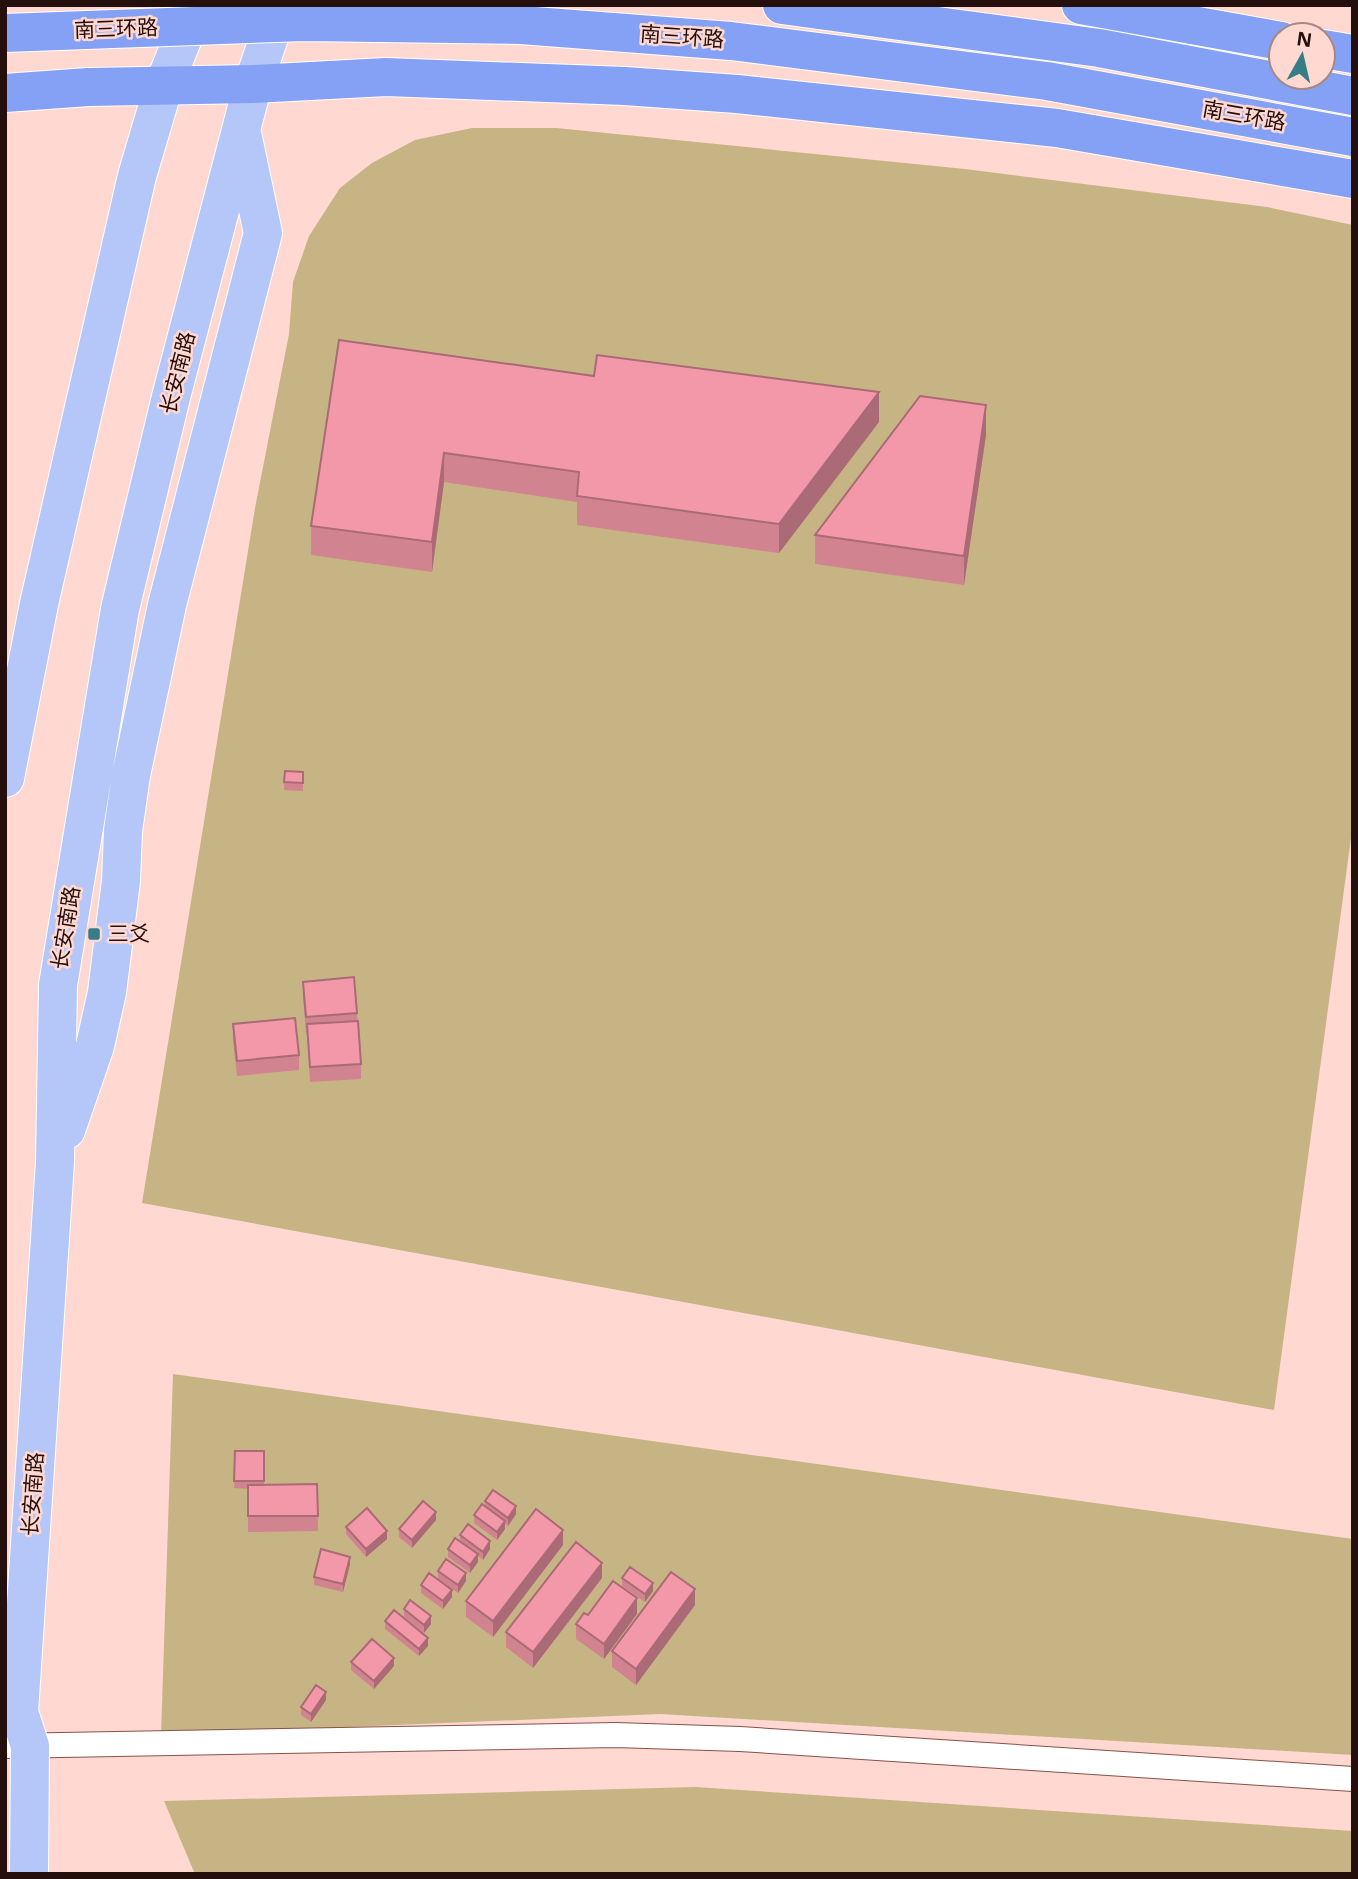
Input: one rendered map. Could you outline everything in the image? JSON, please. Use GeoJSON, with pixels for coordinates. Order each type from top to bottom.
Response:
{"type":"FeatureCollection","features":[{"type":"Feature","properties":{"kind":"highway","name":"南三环路"},"geometry":{"type":"LineString","coordinates":[[782,5],[1099,48],[1353,96]]}},
{"type":"Feature","properties":{"kind":"highway"},"geometry":{"type":"LineString","coordinates":[[1081,5],[1267,38]]}},
{"type":"Feature","properties":{"kind":"highway","name":"南三环路"},"geometry":{"type":"LineString","coordinates":[[5,33],[304,22],[521,25],[731,41],[1047,81],[1353,137]]}},
{"type":"Feature","properties":{"kind":"highway"},"geometry":{"type":"LineString","coordinates":[[5,93],[88,87],[253,84],[386,77],[625,86],[737,94],[1057,128],[1353,179]]}},
{"type":"Feature","properties":{"kind":"main road"},"geometry":{"type":"LineString","coordinates":[[5,778],[39,604],[136,176],[164,85],[196,5]]}},
{"type":"Feature","properties":{"kind":"main road","name":"长安南路"},"geometry":{"type":"LineString","coordinates":[[29,1874],[18,1746],[19,1712],[55,1162],[58,985],[120,609],[171,397],[253,84],[280,5]]}},
{"type":"Feature","properties":{"kind":"main road"},"geometry":{"type":"LineString","coordinates":[[55,1162],[95,1046],[114,948],[123,831],[131,775],[167,605],[263,233],[241,130]]}},
{"type":"Feature","properties":{"kind":"street"},"geometry":{"type":"LineString","coordinates":[[18,1746],[615,1735],[740,1739],[1353,1779]]}},
{"type":"Feature","properties":{"kind":"shaded area"},"geometry":{"type":"Polygon","coordinates":[[[472,128],[556,128],[965,169],[1267,207],[1353,225],[1353,823],[1274,1410],[142,1203],[255,508],[289,334],[293,282],[309,236],[340,188],[372,163],[415,140],[472,128]]]}},
{"type":"Feature","properties":{"kind":"shaded area"},"geometry":{"type":"Polygon","coordinates":[[[173,1374],[1353,1539],[1353,1755],[660,1714],[161,1735],[173,1374]]]}},
{"type":"Feature","properties":{"kind":"shaded area"},"geometry":{"type":"Polygon","coordinates":[[[695,1787],[1353,1831],[1353,1874],[195,1874],[164,1801],[695,1787]]]}},
{"type":"Feature","properties":{"kind":"building"},"geometry":{"type":"Polygon","coordinates":[[[339,340],[594,376],[597,355],[879,392],[779,524],[577,496],[579,472],[444,453],[432,542],[311,526],[339,340]]]}},
{"type":"Feature","properties":{"kind":"building"},"geometry":{"type":"Polygon","coordinates":[[[920,396],[986,405],[964,556],[815,535],[920,396]]]}},
{"type":"Feature","properties":{"kind":"building"},"geometry":{"type":"Polygon","coordinates":[[[285,771],[303,772],[303,783],[284,782],[285,771]]]}},
{"type":"Feature","properties":{"kind":"building"},"geometry":{"type":"Polygon","coordinates":[[[354,977],[357,1013],[306,1017],[303,982],[354,977]]]}},
{"type":"Feature","properties":{"kind":"building"},"geometry":{"type":"Polygon","coordinates":[[[295,1018],[299,1055],[237,1061],[233,1024],[295,1018]]]}},
{"type":"Feature","properties":{"kind":"building"},"geometry":{"type":"Polygon","coordinates":[[[358,1021],[361,1064],[310,1067],[307,1024],[358,1021]]]}},
{"type":"Feature","properties":{"kind":"building"},"geometry":{"type":"Polygon","coordinates":[[[235,1451],[264,1451],[264,1481],[234,1481],[235,1451]]]}},
{"type":"Feature","properties":{"kind":"building"},"geometry":{"type":"Polygon","coordinates":[[[317,1484],[318,1516],[248,1516],[248,1485],[317,1484]]]}},
{"type":"Feature","properties":{"kind":"building"},"geometry":{"type":"Polygon","coordinates":[[[493,1490],[516,1506],[508,1518],[485,1501],[493,1490]]]}},
{"type":"Feature","properties":{"kind":"building"},"geometry":{"type":"Polygon","coordinates":[[[423,1501],[436,1512],[412,1540],[399,1529],[423,1501]]]}},
{"type":"Feature","properties":{"kind":"building"},"geometry":{"type":"Polygon","coordinates":[[[482,1504],[505,1521],[497,1532],[474,1515],[482,1504]]]}},
{"type":"Feature","properties":{"kind":"building"},"geometry":{"type":"Polygon","coordinates":[[[367,1508],[387,1531],[366,1549],[346,1527],[367,1508]]]}},
{"type":"Feature","properties":{"kind":"building"},"geometry":{"type":"Polygon","coordinates":[[[536,1509],[563,1530],[493,1621],[466,1601],[536,1509]]]}},
{"type":"Feature","properties":{"kind":"building"},"geometry":{"type":"Polygon","coordinates":[[[468,1524],[490,1541],[483,1552],[460,1535],[468,1524]]]}},
{"type":"Feature","properties":{"kind":"building"},"geometry":{"type":"Polygon","coordinates":[[[455,1538],[478,1554],[470,1565],[448,1549],[455,1538]]]}},
{"type":"Feature","properties":{"kind":"building"},"geometry":{"type":"Polygon","coordinates":[[[576,1542],[602,1563],[533,1652],[506,1632],[576,1542]]]}},
{"type":"Feature","properties":{"kind":"building"},"geometry":{"type":"Polygon","coordinates":[[[321,1549],[350,1557],[343,1584],[314,1577],[321,1549]]]}},
{"type":"Feature","properties":{"kind":"building"},"geometry":{"type":"Polygon","coordinates":[[[446,1559],[466,1573],[458,1585],[438,1571],[446,1559]]]}},
{"type":"Feature","properties":{"kind":"building"},"geometry":{"type":"Polygon","coordinates":[[[630,1567],[653,1583],[645,1594],[622,1578],[630,1567]]]}},
{"type":"Feature","properties":{"kind":"building"},"geometry":{"type":"Polygon","coordinates":[[[671,1572],[695,1589],[636,1669],[612,1651],[671,1572]]]}},
{"type":"Feature","properties":{"kind":"building"},"geometry":{"type":"Polygon","coordinates":[[[429,1573],[452,1590],[443,1601],[421,1585],[429,1573]]]}},
{"type":"Feature","properties":{"kind":"building"},"geometry":{"type":"Polygon","coordinates":[[[613,1581],[637,1598],[604,1644],[576,1624],[584,1613],[588,1615],[613,1581]]]}},
{"type":"Feature","properties":{"kind":"building"},"geometry":{"type":"Polygon","coordinates":[[[410,1600],[431,1616],[424,1625],[404,1609],[410,1600]]]}},
{"type":"Feature","properties":{"kind":"building"},"geometry":{"type":"Polygon","coordinates":[[[394,1610],[428,1638],[419,1649],[385,1621],[394,1610]]]}},
{"type":"Feature","properties":{"kind":"building"},"geometry":{"type":"Polygon","coordinates":[[[372,1639],[394,1658],[374,1681],[351,1662],[372,1639]]]}},
{"type":"Feature","properties":{"kind":"building"},"geometry":{"type":"Polygon","coordinates":[[[316,1685],[326,1692],[311,1714],[301,1707],[316,1685]]]}},
{"type":"Feature","properties":{"kind":"place","name":"三爻"},"geometry":{"type":"Point","coordinates":[94,934]}}]}
